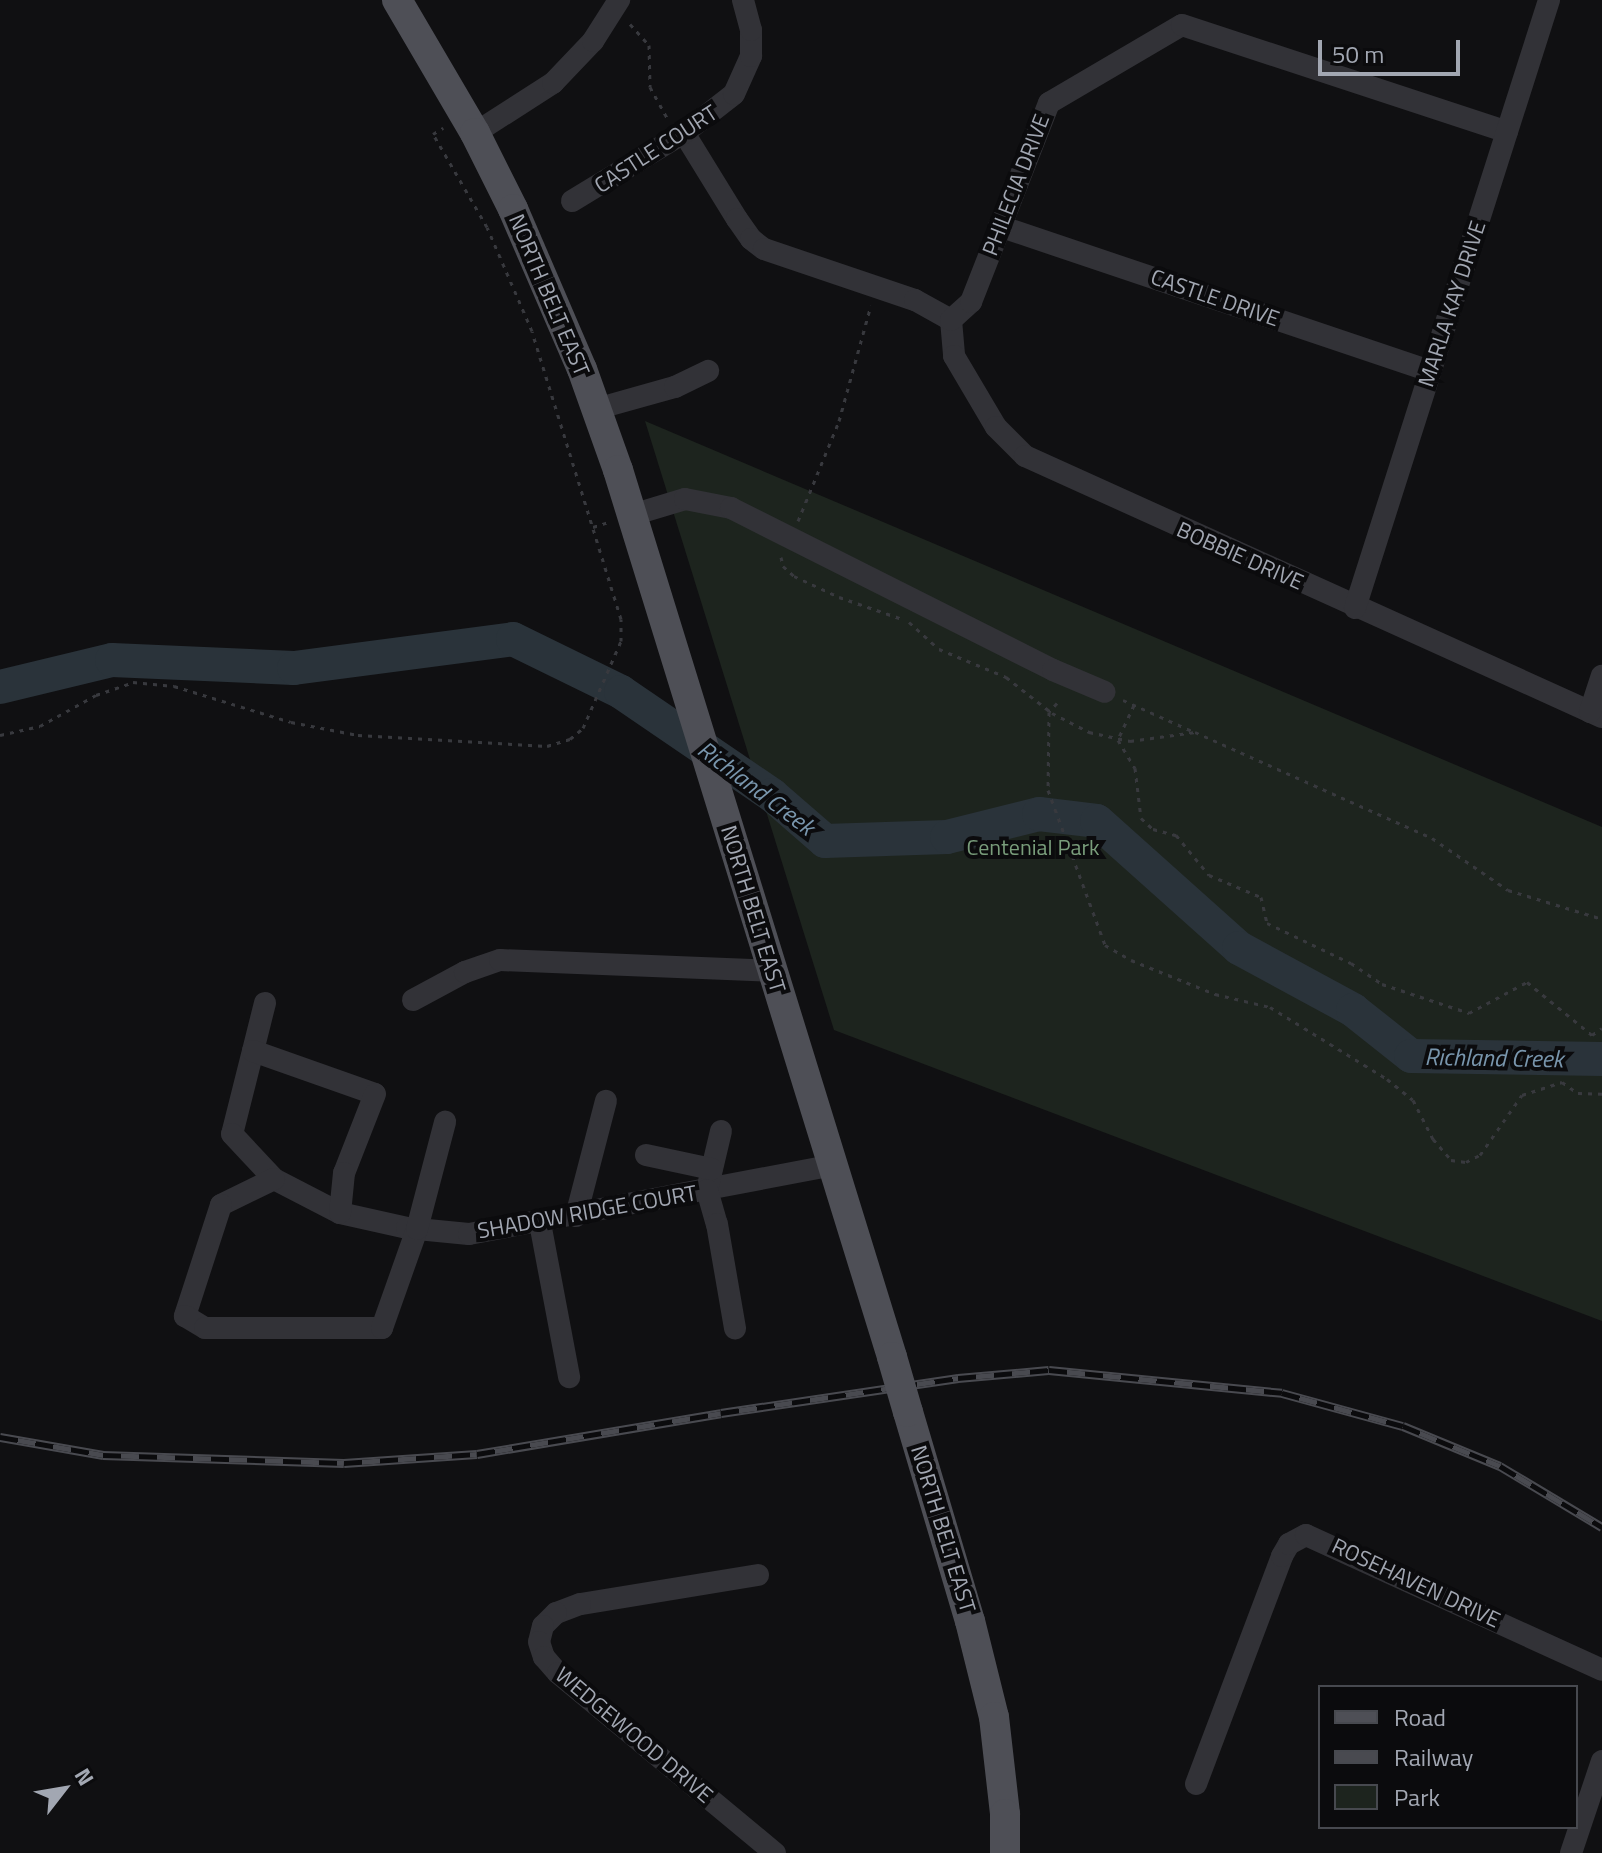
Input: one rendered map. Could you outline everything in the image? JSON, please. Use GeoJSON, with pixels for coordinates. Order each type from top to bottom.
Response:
{"type":"FeatureCollection","features":[{"type":"Feature","properties":{"kind":"main road","name":"NORTH BELT EAST"},"geometry":{"type":"LineString","coordinates":[[397,0],[470,124],[513,209],[596,409],[632,515],[892,1357],[970,1621],[994,1717],[1005,1814],[1005,1853]]}},
{"type":"Feature","properties":{"kind":"street","name":"CASTLE COURT"},"geometry":{"type":"LineString","coordinates":[[572,201],[719,110],[745,77],[751,56],[751,30],[743,0]]}},
{"type":"Feature","properties":{"kind":"street","name":"MARLA KAY DRIVE"},"geometry":{"type":"LineString","coordinates":[[1355,608],[1549,0]]}},
{"type":"Feature","properties":{"kind":"street"},"geometry":{"type":"LineString","coordinates":[[470,124],[553,83],[593,41],[615,7]]}},
{"type":"Feature","properties":{"kind":"street","name":"PHILECIA DRIVE"},"geometry":{"type":"LineString","coordinates":[[951,320],[971,302],[1049,103],[1182,25],[1507,132]]}},
{"type":"Feature","properties":{"kind":"street"},"geometry":{"type":"LineString","coordinates":[[684,133],[737,219],[751,239],[764,249],[915,300],[951,320]]}},
{"type":"Feature","properties":{"kind":"street","name":"CASTLE DRIVE"},"geometry":{"type":"LineString","coordinates":[[999,226],[1430,371]]}},
{"type":"Feature","properties":{"kind":"street","name":"BOBBIE DRIVE"},"geometry":{"type":"LineString","coordinates":[[951,320],[954,356],[996,427],[1025,456],[1355,608],[1596,714]]}},
{"type":"Feature","properties":{"kind":"street"},"geometry":{"type":"LineString","coordinates":[[596,409],[675,387],[708,371]]}},
{"type":"Feature","properties":{"kind":"street"},"geometry":{"type":"LineString","coordinates":[[632,515],[685,499],[731,508],[1053,670],[1105,692]]}},
{"type":"Feature","properties":{"kind":"street"},"geometry":{"type":"LineString","coordinates":[[1596,714],[1602,676]]}},
{"type":"Feature","properties":{"kind":"street"},"geometry":{"type":"LineString","coordinates":[[413,1000],[465,972],[500,960],[772,971]]}},
{"type":"Feature","properties":{"kind":"street"},"geometry":{"type":"LineString","coordinates":[[265,1003],[253,1051],[375,1094],[344,1173],[340,1213]]}},
{"type":"Feature","properties":{"kind":"street","name":"SHADOW RIDGE COURT"},"geometry":{"type":"LineString","coordinates":[[253,1051],[232,1134],[274,1179],[340,1213],[417,1229],[469,1234],[576,1216],[710,1179],[833,1165]]}},
{"type":"Feature","properties":{"kind":"street"},"geometry":{"type":"LineString","coordinates":[[576,1216],[606,1101]]}},
{"type":"Feature","properties":{"kind":"street"},"geometry":{"type":"LineString","coordinates":[[274,1179],[221,1205],[185,1316],[205,1328],[382,1328],[417,1229],[445,1122]]}},
{"type":"Feature","properties":{"kind":"street"},"geometry":{"type":"LineString","coordinates":[[721,1131],[710,1179],[735,1328]]}},
{"type":"Feature","properties":{"kind":"street"},"geometry":{"type":"LineString","coordinates":[[646,1155],[710,1179]]}},
{"type":"Feature","properties":{"kind":"street"},"geometry":{"type":"LineString","coordinates":[[540,1223],[569,1377]]}},
{"type":"Feature","properties":{"kind":"street","name":"ROSEHAVEN DRIVE"},"geometry":{"type":"LineString","coordinates":[[1196,1784],[1282,1556],[1289,1544],[1306,1535],[1602,1670]]}},
{"type":"Feature","properties":{"kind":"street","name":"WEDGEWOOD DRIVE"},"geometry":{"type":"LineString","coordinates":[[758,1575],[580,1604],[556,1613],[543,1626],[539,1642],[544,1657],[558,1673],[775,1853]]}},
{"type":"Feature","properties":{"kind":"street"},"geometry":{"type":"LineString","coordinates":[[1571,1853],[1602,1761]]}},
{"type":"Feature","properties":{"kind":"path"},"geometry":{"type":"LineString","coordinates":[[615,7],[649,45],[653,99],[672,125],[684,133]]}},
{"type":"Feature","properties":{"kind":"path"},"geometry":{"type":"LineString","coordinates":[[0,735],[40,726],[96,695],[133,682],[174,686],[291,722],[358,735],[547,746],[570,739],[588,719],[621,641],[621,619],[532,331],[487,227],[433,134],[470,124]]}},
{"type":"Feature","properties":{"kind":"path"},"geometry":{"type":"LineString","coordinates":[[1105,692],[1195,732]]}},
{"type":"Feature","properties":{"kind":"path"},"geometry":{"type":"LineString","coordinates":[[1057,703],[1049,712],[1048,721],[1048,790],[1105,945],[1131,960],[1157,967],[1215,994],[1270,1007],[1387,1079],[1413,1100],[1433,1139],[1451,1160],[1466,1162],[1480,1155],[1522,1095],[1562,1082],[1578,1093],[1602,1094]]}},
{"type":"Feature","properties":{"kind":"path"},"geometry":{"type":"LineString","coordinates":[[1134,705],[1118,740],[1135,768],[1141,818],[1153,829],[1176,835],[1209,875],[1261,897],[1267,923],[1351,963],[1382,984],[1469,1013],[1527,982],[1592,1035],[1602,1028]]}},
{"type":"Feature","properties":{"kind":"green space","name":"Centenial Park"},"geometry":{"type":"Polygon","coordinates":[[[645,421],[1602,827],[1602,1321],[834,1030],[645,421]]]}},
{"type":"Feature","properties":{"kind":"waterway","name":"Richland Creek"},"geometry":{"type":"LineString","coordinates":[[0,687],[112,660],[294,668],[513,639],[621,692],[772,795],[825,841],[947,837],[1039,814],[1097,821],[1239,948],[1353,1010],[1411,1056],[1602,1059]]}},
{"type":"Feature","properties":{"kind":"railway"},"geometry":{"type":"LineString","coordinates":[[0,1437],[103,1455],[344,1463],[477,1454],[721,1413],[958,1378],[1049,1370],[1282,1393],[1403,1426],[1500,1466],[1602,1527]]}}]}
